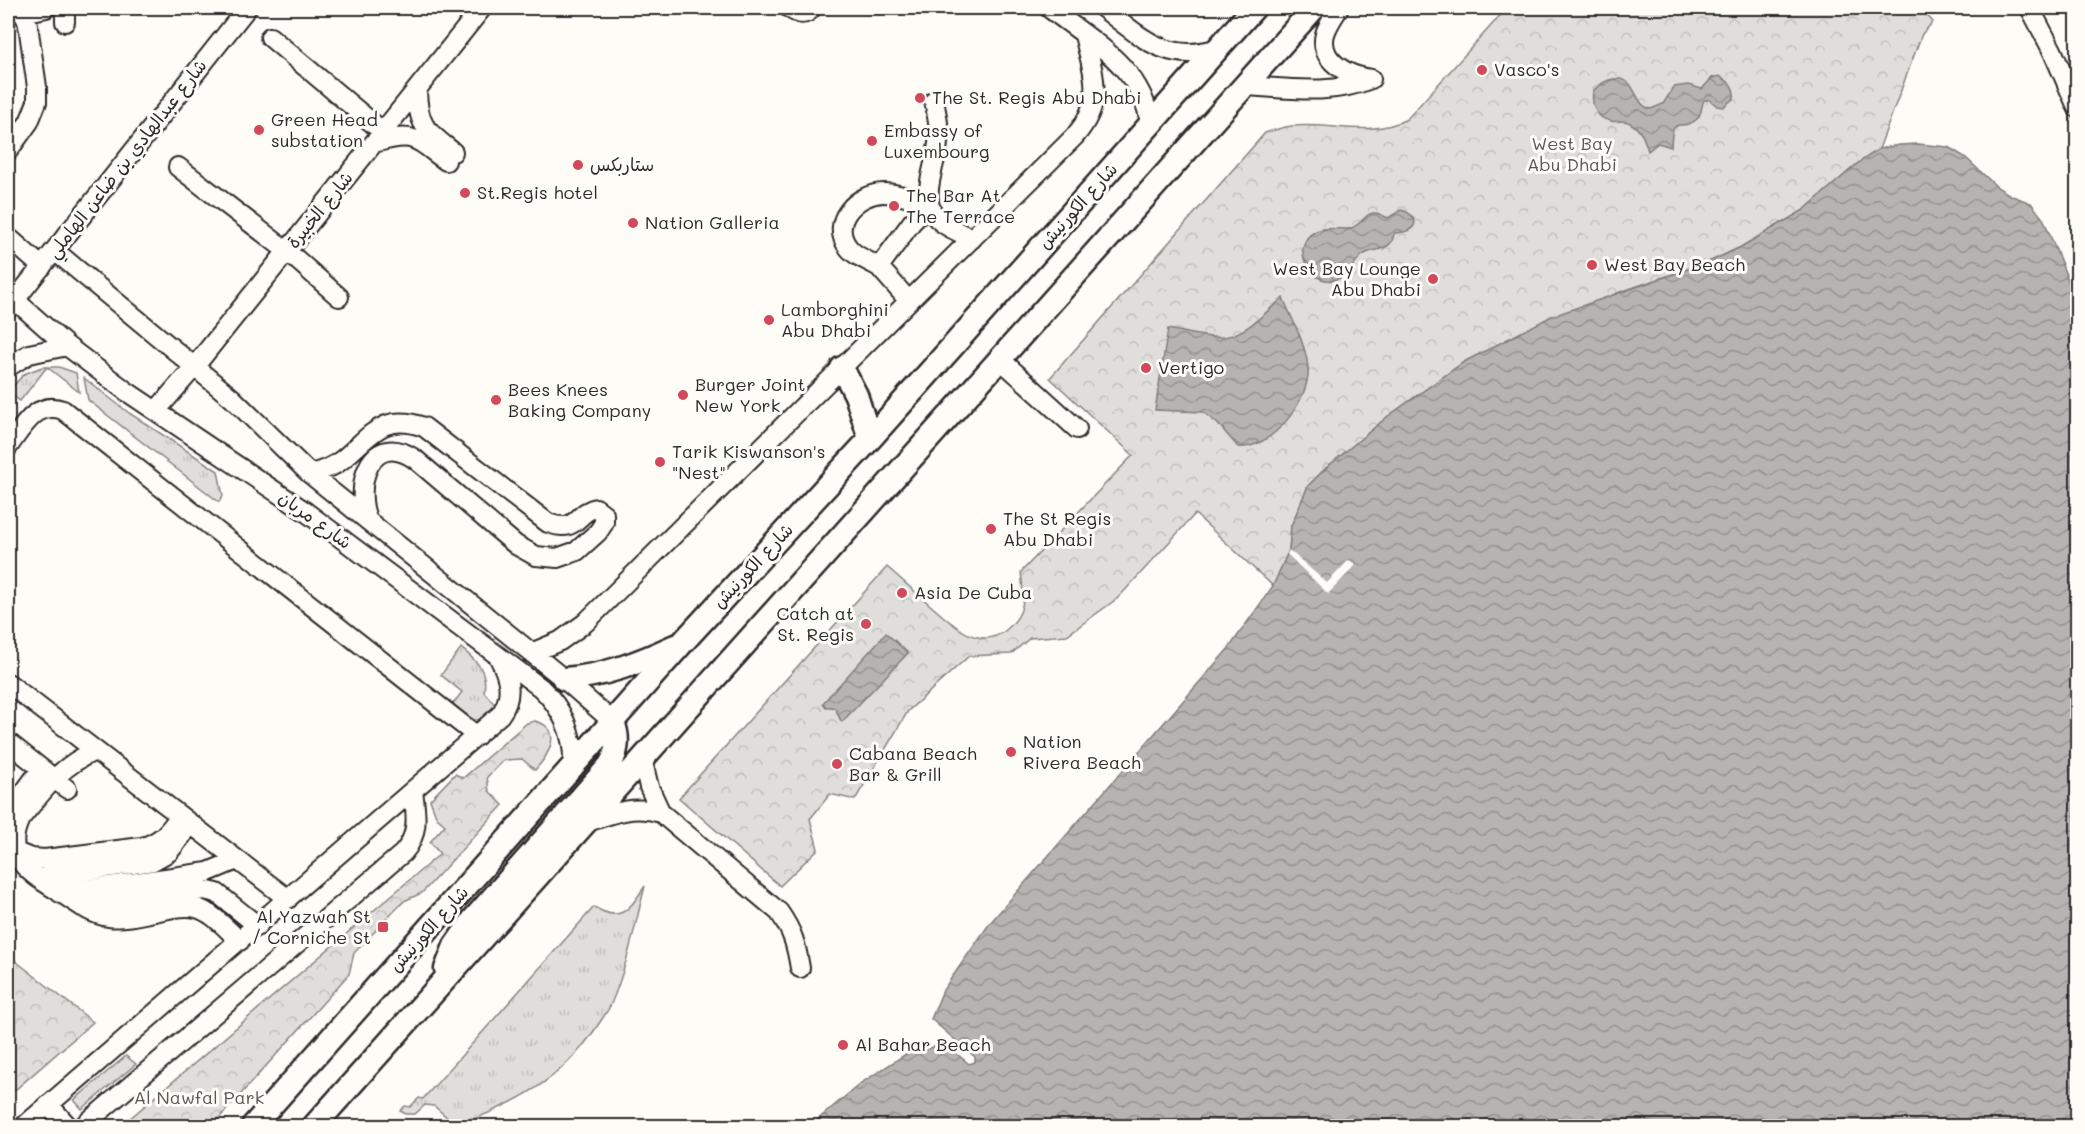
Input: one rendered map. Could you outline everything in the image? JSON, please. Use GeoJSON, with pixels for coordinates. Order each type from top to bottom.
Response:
{"type":"FeatureCollection","features":[{"type":"Feature","properties":{"kind":"main road","name":"شارع الكورنيش"},"geometry":{"type":"LineString","coordinates":[[253,1126],[573,769],[684,641],[870,439],[1254,8]]}},
{"type":"Feature","properties":{"kind":"main road"},"geometry":{"type":"LineString","coordinates":[[314,1126],[1314,8]]}},
{"type":"Feature","properties":{"kind":"main road"},"geometry":{"type":"LineString","coordinates":[[842,368],[856,395],[870,439]]}},
{"type":"Feature","properties":{"kind":"main road"},"geometry":{"type":"LineString","coordinates":[[564,679],[611,673],[684,641]]}},
{"type":"Feature","properties":{"kind":"main road"},"geometry":{"type":"LineString","coordinates":[[442,982],[455,946],[472,920],[610,765],[617,746],[613,722]]}},
{"type":"Feature","properties":{"kind":"street"},"geometry":{"type":"LineString","coordinates":[[8,151],[29,122],[37,102],[28,25],[21,10],[46,8]]}},
{"type":"Feature","properties":{"kind":"street","name":"شارع عبدالهادي بن ضاعن الهاملي"},"geometry":{"type":"LineString","coordinates":[[11,305],[247,8]]}},
{"type":"Feature","properties":{"kind":"street","name":"شارع الخبيرة"},"geometry":{"type":"LineString","coordinates":[[156,411],[195,366],[482,8]]}},
{"type":"Feature","properties":{"kind":"street"},"geometry":{"type":"LineString","coordinates":[[789,8],[799,14],[811,9]]}},
{"type":"Feature","properties":{"kind":"street"},"geometry":{"type":"LineString","coordinates":[[1049,8],[1118,62],[1136,82],[1146,104],[1150,125]]}},
{"type":"Feature","properties":{"kind":"street"},"geometry":{"type":"LineString","coordinates":[[1103,8],[1148,42],[1167,51],[1197,54],[1218,48]]}},
{"type":"Feature","properties":{"kind":"street"},"geometry":{"type":"LineString","coordinates":[[1244,86],[1340,89],[1356,86],[1371,79],[1356,77],[1342,70],[1328,55],[1325,36],[1339,8]]}},
{"type":"Feature","properties":{"kind":"street"},"geometry":{"type":"LineString","coordinates":[[2030,8],[2052,50],[2078,109]]}},
{"type":"Feature","properties":{"kind":"street"},"geometry":{"type":"LineString","coordinates":[[531,653],[560,641],[585,623],[1075,136],[1089,118],[1095,101],[1095,83],[1084,36]]}},
{"type":"Feature","properties":{"kind":"street"},"geometry":{"type":"LineString","coordinates":[[270,37],[378,138],[416,139],[449,157],[424,126],[417,105],[417,90]]}},
{"type":"Feature","properties":{"kind":"street"},"geometry":{"type":"LineString","coordinates":[[934,101],[939,129],[929,205],[935,216],[944,224],[972,238]]}},
{"type":"Feature","properties":{"kind":"street"},"geometry":{"type":"LineString","coordinates":[[178,167],[287,251],[339,297]]}},
{"type":"Feature","properties":{"kind":"street"},"geometry":{"type":"LineString","coordinates":[[909,301],[879,267],[850,250],[841,234],[841,224],[847,212],[861,200],[881,193],[896,194],[929,205]]}},
{"type":"Feature","properties":{"kind":"street"},"geometry":{"type":"LineString","coordinates":[[879,267],[912,222],[929,205]]}},
{"type":"Feature","properties":{"kind":"street"},"geometry":{"type":"LineString","coordinates":[[8,237],[42,267]]}},
{"type":"Feature","properties":{"kind":"street","name":"شارع مربان"},"geometry":{"type":"LineString","coordinates":[[55,251],[232,398],[310,474],[564,679],[613,722]]}},
{"type":"Feature","properties":{"kind":"street","name":"شارع مربان"},"geometry":{"type":"LineString","coordinates":[[11,305],[156,411],[306,512],[541,688],[562,712],[573,745],[573,769]]}},
{"type":"Feature","properties":{"kind":"street"},"geometry":{"type":"LineString","coordinates":[[8,367],[29,354],[67,345]]}},
{"type":"Feature","properties":{"kind":"street"},"geometry":{"type":"LineString","coordinates":[[1000,359],[1077,429]]}},
{"type":"Feature","properties":{"kind":"street"},"geometry":{"type":"LineString","coordinates":[[8,447],[38,410],[51,407],[63,410],[477,736]]}},
{"type":"Feature","properties":{"kind":"street"},"geometry":{"type":"LineString","coordinates":[[310,474],[339,462],[369,435],[386,425],[405,422],[424,427],[548,523],[569,525],[596,508],[604,514],[604,523],[591,540],[577,551],[557,558],[536,556],[516,545],[415,459],[400,452],[392,452],[384,453],[371,462],[364,476],[361,494],[368,521]]}},
{"type":"Feature","properties":{"kind":"street"},"geometry":{"type":"LineString","coordinates":[[415,459],[424,427]]}},
{"type":"Feature","properties":{"kind":"street"},"geometry":{"type":"LineString","coordinates":[[24,1126],[500,715],[508,701],[508,681],[497,654]]}},
{"type":"Feature","properties":{"kind":"street"},"geometry":{"type":"LineString","coordinates":[[8,683],[288,899]]}},
{"type":"Feature","properties":{"kind":"street"},"geometry":{"type":"LineString","coordinates":[[8,742],[48,774]]}},
{"type":"Feature","properties":{"kind":"street"},"geometry":{"type":"LineString","coordinates":[[8,794],[95,751]]}},
{"type":"Feature","properties":{"kind":"street"},"geometry":{"type":"LineString","coordinates":[[642,758],[649,787],[661,813],[779,912],[788,924],[796,944],[800,968]]}},
{"type":"Feature","properties":{"kind":"street"},"geometry":{"type":"LineString","coordinates":[[8,807],[48,774]]}},
{"type":"Feature","properties":{"kind":"street"},"geometry":{"type":"LineString","coordinates":[[48,774],[20,819],[15,835],[16,852],[23,867],[82,907],[97,914],[122,918],[193,908],[210,915],[240,941]]}},
{"type":"Feature","properties":{"kind":"street"},"geometry":{"type":"LineString","coordinates":[[84,1126],[403,853],[416,831],[413,791]]}},
{"type":"Feature","properties":{"kind":"street"},"geometry":{"type":"LineString","coordinates":[[584,824],[634,808],[661,813]]}},
{"type":"Feature","properties":{"kind":"street"},"geometry":{"type":"LineString","coordinates":[[16,852],[31,858],[45,859],[142,848],[165,836],[185,820]]}},
{"type":"Feature","properties":{"kind":"street"},"geometry":{"type":"LineString","coordinates":[[38,878],[153,861],[169,852],[185,820]]}},
{"type":"Feature","properties":{"kind":"street"},"geometry":{"type":"LineString","coordinates":[[60,893],[208,872],[237,860]]}},
{"type":"Feature","properties":{"kind":"street"},"geometry":{"type":"LineString","coordinates":[[82,907],[204,890],[217,893],[258,926]]}},
{"type":"Feature","properties":{"kind":"street"},"geometry":{"type":"LineString","coordinates":[[49,1105],[68,1126]]}},
{"type":"Feature","properties":{"kind":"green space","name":"West Bay Abu Dhabi"},"geometry":{"type":"Polygon","coordinates":[[[1507,8],[1920,8],[1933,22],[1922,34],[1879,149],[1857,164],[1804,210],[1741,247],[1711,261],[1620,292],[1464,362],[1387,417],[1308,486],[1291,526],[1289,550],[1273,586],[1195,514],[1118,598],[1067,635],[1030,638],[1011,654],[969,656],[908,711],[855,800],[830,794],[810,819],[818,849],[780,886],[679,798],[887,567],[964,632],[985,638],[995,636],[1013,624],[1021,611],[1023,589],[1021,572],[1133,455],[1050,378],[1265,133],[1292,126],[1307,125],[1379,128],[1407,119],[1507,8]]]}},
{"type":"Feature","properties":{"kind":"green space"},"geometry":{"type":"Polygon","coordinates":[[[47,367],[20,401],[8,392],[24,374],[47,367]]]}},
{"type":"Feature","properties":{"kind":"green space"},"geometry":{"type":"Polygon","coordinates":[[[47,367],[59,367],[76,373],[79,392],[47,367]]]}},
{"type":"Feature","properties":{"kind":"green space"},"geometry":{"type":"Polygon","coordinates":[[[84,378],[129,413],[218,471],[223,496],[219,502],[88,400],[84,378]]]}},
{"type":"Feature","properties":{"kind":"green space"},"geometry":{"type":"Polygon","coordinates":[[[461,648],[480,667],[485,684],[484,692],[498,708],[479,720],[471,718],[453,704],[462,692],[441,675],[461,648]]]}},
{"type":"Feature","properties":{"kind":"green space","name":"Al Nawfal Park"},"geometry":{"type":"Polygon","coordinates":[[[535,721],[544,725],[552,736],[545,758],[535,770],[522,759],[504,760],[487,777],[489,791],[503,805],[422,893],[404,901],[354,953],[349,974],[212,1126],[121,1126],[440,854],[430,842],[445,825],[437,818],[430,800],[455,774],[463,778],[527,723],[535,721]]]}},
{"type":"Feature","properties":{"kind":"green space"},"geometry":{"type":"Polygon","coordinates":[[[645,886],[626,961],[611,1004],[582,1047],[568,1063],[535,1089],[498,1109],[457,1126],[434,1106],[425,1105],[415,1114],[400,1111],[405,1106],[410,1107],[419,1098],[423,1099],[594,907],[604,912],[618,914],[630,907],[645,886]]]}},
{"type":"Feature","properties":{"kind":"green space"},"geometry":{"type":"Polygon","coordinates":[[[8,955],[93,1022],[8,1096],[8,955]]]}},
{"type":"Feature","properties":{"kind":"green space"},"geometry":{"type":"Polygon","coordinates":[[[126,1056],[136,1064],[82,1109],[74,1100],[126,1056]]]}},
{"type":"Feature","properties":{"kind":"water"},"geometry":{"type":"Polygon","coordinates":[[[1719,76],[1731,85],[1734,98],[1723,107],[1717,106],[1710,100],[1704,100],[1697,119],[1686,125],[1675,126],[1671,147],[1658,143],[1648,151],[1642,135],[1634,125],[1625,121],[1606,120],[1598,114],[1594,106],[1593,91],[1602,83],[1610,80],[1627,81],[1641,102],[1651,109],[1663,104],[1674,87],[1688,85],[1702,89],[1712,78],[1719,76]]]}},
{"type":"Feature","properties":{"kind":"water"},"geometry":{"type":"Polygon","coordinates":[[[1918,144],[1948,147],[1965,157],[1997,187],[2031,203],[2044,220],[2078,305],[2077,1126],[810,1126],[861,1083],[906,1054],[945,1044],[969,1064],[975,1062],[975,1057],[931,1019],[943,990],[990,923],[1229,648],[1273,586],[1289,550],[1291,526],[1308,486],[1326,468],[1387,417],[1464,362],[1550,317],[1711,261],[1741,247],[1804,210],[1857,164],[1879,149],[1918,144]]]}},
{"type":"Feature","properties":{"kind":"water"},"geometry":{"type":"Polygon","coordinates":[[[1401,210],[1413,218],[1415,221],[1413,227],[1406,232],[1395,233],[1392,241],[1386,247],[1363,255],[1340,278],[1330,281],[1320,279],[1312,273],[1303,256],[1308,238],[1316,231],[1348,229],[1356,226],[1371,213],[1388,218],[1401,210]]]}},
{"type":"Feature","properties":{"kind":"water"},"geometry":{"type":"Polygon","coordinates":[[[1283,298],[1302,341],[1308,368],[1303,394],[1296,408],[1275,432],[1251,446],[1238,447],[1219,425],[1203,412],[1155,410],[1168,329],[1210,337],[1232,335],[1248,327],[1283,298]]]}},
{"type":"Feature","properties":{"kind":"water"},"geometry":{"type":"Polygon","coordinates":[[[886,633],[908,653],[842,722],[835,709],[826,707],[823,703],[886,633]]]}},
{"type":"Feature","properties":{"kind":"pier"},"geometry":{"type":"Polygon","coordinates":[[[1289,550],[1327,583],[1349,560],[1356,565],[1328,594],[1287,554],[1289,550]]]}},
{"type":"Feature","properties":{"kind":"place","name":"Vasco's"},"geometry":{"type":"Point","coordinates":[1482,70]}},
{"type":"Feature","properties":{"kind":"place","name":"The St. Regis Abu Dhabi"},"geometry":{"type":"Point","coordinates":[920,98]}},
{"type":"Feature","properties":{"kind":"place","name":"Green Head substation"},"geometry":{"type":"Point","coordinates":[259,130]}},
{"type":"Feature","properties":{"kind":"place","name":"Embassy of Luxembourg"},"geometry":{"type":"Point","coordinates":[872,141]}},
{"type":"Feature","properties":{"kind":"place","name":"ستاربكس"},"geometry":{"type":"Point","coordinates":[578,165]}},
{"type":"Feature","properties":{"kind":"place","name":"St.Regis hotel"},"geometry":{"type":"Point","coordinates":[465,193]}},
{"type":"Feature","properties":{"kind":"place","name":"The Bar At The Terrace"},"geometry":{"type":"Point","coordinates":[894,206]}},
{"type":"Feature","properties":{"kind":"place","name":"Nation Galleria"},"geometry":{"type":"Point","coordinates":[633,223]}},
{"type":"Feature","properties":{"kind":"place","name":"West Bay Beach"},"geometry":{"type":"Point","coordinates":[1592,265]}},
{"type":"Feature","properties":{"kind":"place","name":"West Bay Lounge Abu Dhabi"},"geometry":{"type":"Point","coordinates":[1433,279]}},
{"type":"Feature","properties":{"kind":"place","name":"Lamborghini Abu Dhabi"},"geometry":{"type":"Point","coordinates":[769,320]}},
{"type":"Feature","properties":{"kind":"place","name":"Vertigo"},"geometry":{"type":"Point","coordinates":[1146,368]}},
{"type":"Feature","properties":{"kind":"place","name":"Burger Joint New York"},"geometry":{"type":"Point","coordinates":[683,395]}},
{"type":"Feature","properties":{"kind":"place","name":"Bees Knees Baking Company"},"geometry":{"type":"Point","coordinates":[496,400]}},
{"type":"Feature","properties":{"kind":"place","name":"Tarik Kiswanson's \"Nest\""},"geometry":{"type":"Point","coordinates":[660,462]}},
{"type":"Feature","properties":{"kind":"place","name":"The St Regis Abu Dhabi"},"geometry":{"type":"Point","coordinates":[991,529]}},
{"type":"Feature","properties":{"kind":"place","name":"Asia De Cuba"},"geometry":{"type":"Point","coordinates":[902,593]}},
{"type":"Feature","properties":{"kind":"place","name":"Catch at St. Regis"},"geometry":{"type":"Point","coordinates":[866,624]}},
{"type":"Feature","properties":{"kind":"place","name":"Nation Rivera Beach"},"geometry":{"type":"Point","coordinates":[1011,752]}},
{"type":"Feature","properties":{"kind":"place","name":"Cabana Beach Bar & Grill"},"geometry":{"type":"Point","coordinates":[837,764]}},
{"type":"Feature","properties":{"kind":"place","name":"Al Yazwah St / Corniche St"},"geometry":{"type":"Point","coordinates":[383,927]}},
{"type":"Feature","properties":{"kind":"place","name":"Al Bahar Beach"},"geometry":{"type":"Point","coordinates":[843,1045]}}]}
